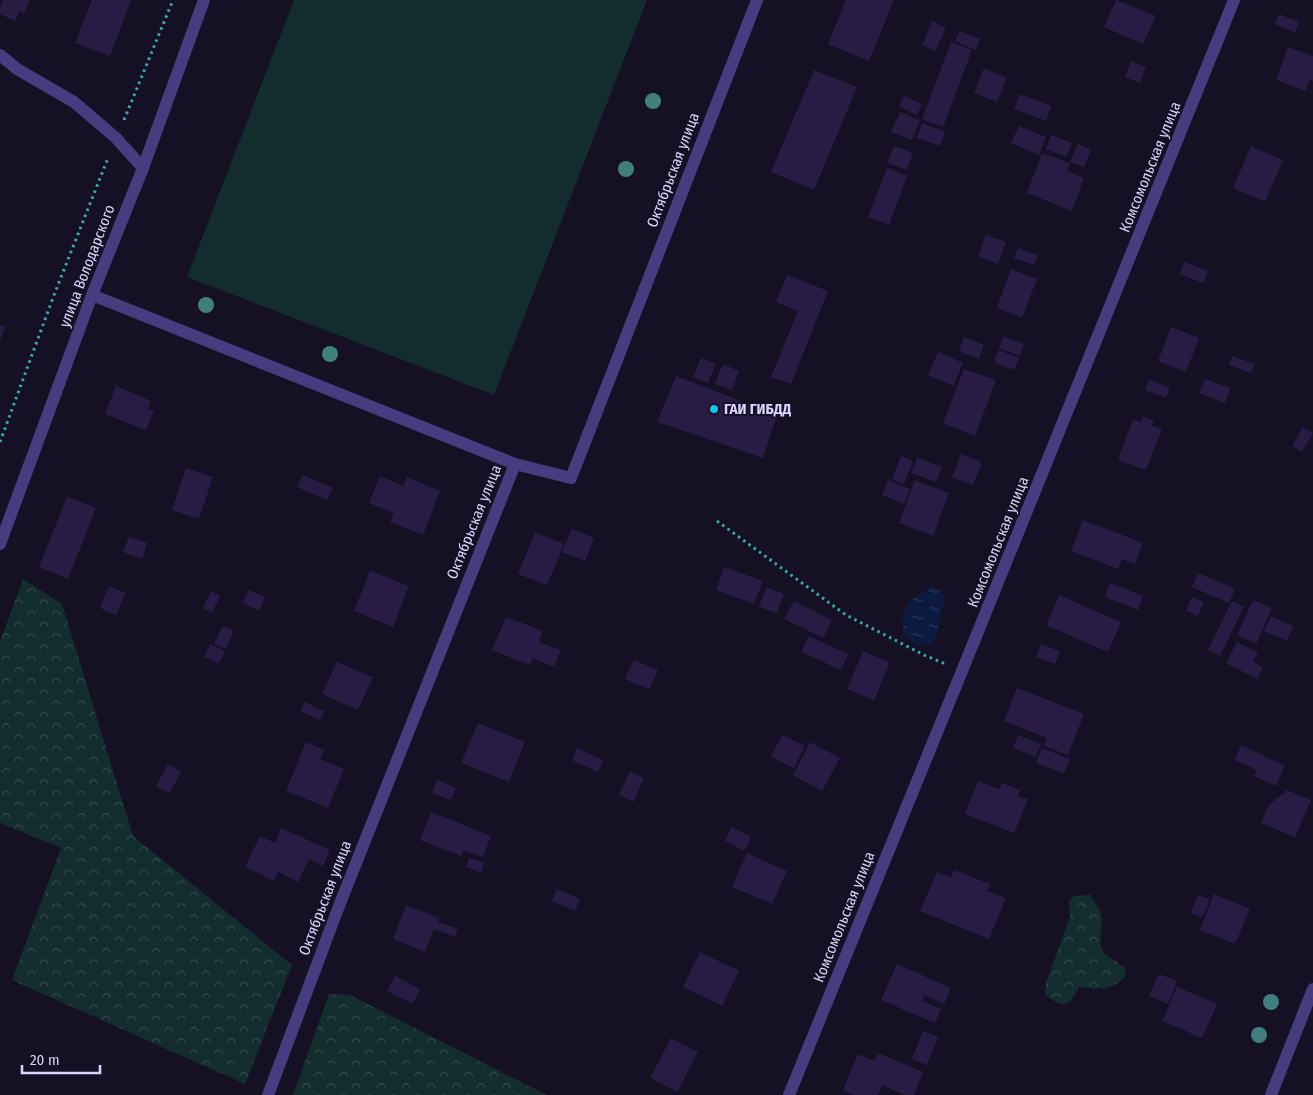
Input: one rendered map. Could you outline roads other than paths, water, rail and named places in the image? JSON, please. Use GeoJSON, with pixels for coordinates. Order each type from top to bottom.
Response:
{"type":"FeatureCollection","features":[{"type":"Feature","properties":{"kind":"street","name":"улица Володарского"},"geometry":{"type":"LineString","coordinates":[[0,544],[92,295],[143,168],[204,0]]}},
{"type":"Feature","properties":{"kind":"street","name":"Октябрьская улица"},"geometry":{"type":"LineString","coordinates":[[268,1095],[339,906],[515,464],[571,478],[757,0]]}},
{"type":"Feature","properties":{"kind":"street","name":"Комсомольская улица"},"geometry":{"type":"LineString","coordinates":[[788,1095],[1234,0]]}},
{"type":"Feature","properties":{"kind":"street"},"geometry":{"type":"LineString","coordinates":[[0,55],[17,69],[74,102],[116,138],[143,168]]}},
{"type":"Feature","properties":{"kind":"street"},"geometry":{"type":"LineString","coordinates":[[92,295],[515,464]]}},
{"type":"Feature","properties":{"kind":"street"},"geometry":{"type":"LineString","coordinates":[[1271,1095],[1313,989]]}},
{"type":"Feature","properties":{"kind":"water"},"geometry":{"type":"Polygon","coordinates":[[[931,587],[941,589],[944,601],[935,640],[922,647],[905,636],[903,618],[907,606],[931,587]]]}},
{"type":"Feature","properties":{"kind":"place","name":"ГАИ ГИБДД"},"geometry":{"type":"Point","coordinates":[714,409]}}]}
